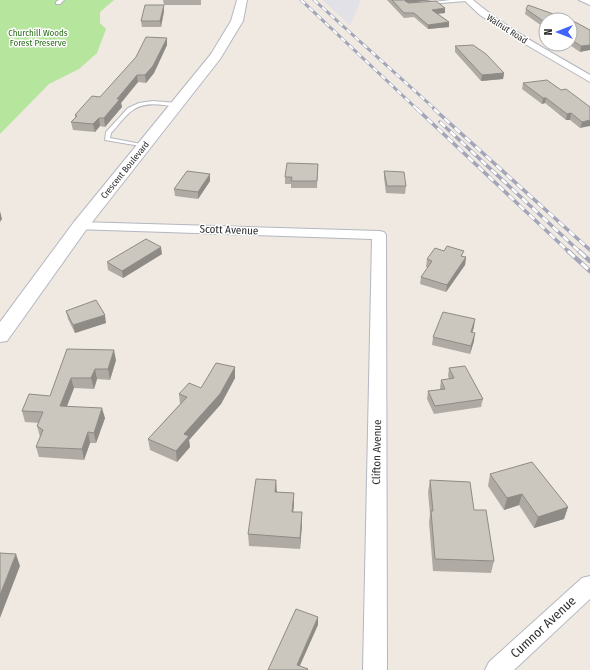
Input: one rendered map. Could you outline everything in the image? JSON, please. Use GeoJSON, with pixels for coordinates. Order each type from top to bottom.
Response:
{"type":"FeatureCollection","features":[{"type":"Feature","properties":{"kind":"street","name":"Crescent Boulevard"},"geometry":{"type":"LineString","coordinates":[[0,336],[80,226],[177,106],[223,45],[237,21],[242,0]]}},
{"type":"Feature","properties":{"kind":"street","name":"Walnut Road"},"geometry":{"type":"LineString","coordinates":[[467,0],[516,35],[590,79]]}},
{"type":"Feature","properties":{"kind":"street"},"geometry":{"type":"LineString","coordinates":[[583,0],[590,2]]}},
{"type":"Feature","properties":{"kind":"street","name":"Scott Avenue"},"geometry":{"type":"LineString","coordinates":[[80,226],[379,235]]}},
{"type":"Feature","properties":{"kind":"street","name":"Clifton Avenue"},"geometry":{"type":"LineString","coordinates":[[375,670],[379,235]]}},
{"type":"Feature","properties":{"kind":"street","name":"Cumnor Avenue"},"geometry":{"type":"LineString","coordinates":[[497,670],[590,585]]}},
{"type":"Feature","properties":{"kind":"lane"},"geometry":{"type":"LineString","coordinates":[[423,4],[467,0]]}},
{"type":"Feature","properties":{"kind":"lane"},"geometry":{"type":"LineString","coordinates":[[144,146],[110,140],[107,139],[107,136],[108,133],[134,106],[150,103],[177,106]]}},
{"type":"Feature","properties":{"kind":"shaded area"},"geometry":{"type":"Polygon","coordinates":[[[322,0],[361,0],[350,25],[322,0]]]}},
{"type":"Feature","properties":{"kind":"green space","name":"Churchill Woods Forest Preserve"},"geometry":{"type":"Polygon","coordinates":[[[0,0],[114,0],[100,12],[100,23],[106,29],[97,53],[79,69],[49,84],[0,134],[0,0]]]}},
{"type":"Feature","properties":{"kind":"building"},"geometry":{"type":"Polygon","coordinates":[[[392,0],[406,0],[405,1],[409,3],[436,1],[445,8],[432,10],[449,22],[428,25],[414,13],[404,13],[392,0]]]}},
{"type":"Feature","properties":{"kind":"building"},"geometry":{"type":"Polygon","coordinates":[[[145,5],[164,5],[160,21],[141,21],[145,5]]]}},
{"type":"Feature","properties":{"kind":"building"},"geometry":{"type":"Polygon","coordinates":[[[528,5],[548,12],[538,12],[538,17],[526,9],[528,5]]]}},
{"type":"Feature","properties":{"kind":"building"},"geometry":{"type":"Polygon","coordinates":[[[578,24],[590,30],[590,45],[581,46],[578,44],[578,24]]]}},
{"type":"Feature","properties":{"kind":"building"},"geometry":{"type":"Polygon","coordinates":[[[146,37],[167,38],[153,66],[145,75],[137,75],[117,99],[120,99],[104,118],[99,118],[93,124],[71,122],[77,116],[75,115],[92,96],[100,97],[136,57],[146,37]]]}},
{"type":"Feature","properties":{"kind":"building"},"geometry":{"type":"Polygon","coordinates":[[[473,45],[486,54],[504,73],[482,75],[455,46],[473,45]]]}},
{"type":"Feature","properties":{"kind":"building"},"geometry":{"type":"Polygon","coordinates":[[[547,80],[561,90],[566,89],[590,107],[590,120],[582,122],[571,113],[567,114],[523,83],[547,80]]]}},
{"type":"Feature","properties":{"kind":"building"},"geometry":{"type":"Polygon","coordinates":[[[287,163],[318,164],[317,181],[291,181],[292,177],[285,177],[287,163]]]}},
{"type":"Feature","properties":{"kind":"building"},"geometry":{"type":"Polygon","coordinates":[[[187,171],[210,174],[198,192],[174,189],[187,171]]]}},
{"type":"Feature","properties":{"kind":"building"},"geometry":{"type":"Polygon","coordinates":[[[384,171],[404,172],[406,186],[387,186],[384,171]]]}},
{"type":"Feature","properties":{"kind":"building"},"geometry":{"type":"Polygon","coordinates":[[[146,239],[161,247],[122,271],[107,262],[146,239]]]}},
{"type":"Feature","properties":{"kind":"building"},"geometry":{"type":"Polygon","coordinates":[[[447,246],[464,251],[461,256],[466,257],[447,285],[421,277],[432,261],[427,259],[435,248],[444,251],[447,246]]]}},
{"type":"Feature","properties":{"kind":"building"},"geometry":{"type":"Polygon","coordinates":[[[96,300],[105,315],[73,325],[66,311],[96,300]]]}},
{"type":"Feature","properties":{"kind":"building"},"geometry":{"type":"Polygon","coordinates":[[[443,312],[475,319],[471,332],[475,333],[471,346],[433,337],[443,312]]]}},
{"type":"Feature","properties":{"kind":"building"},"geometry":{"type":"Polygon","coordinates":[[[67,349],[114,350],[108,369],[95,369],[91,378],[71,378],[60,406],[102,408],[94,433],[88,432],[82,449],[36,447],[43,430],[37,426],[43,412],[22,411],[29,394],[50,396],[67,349]]]}},
{"type":"Feature","properties":{"kind":"building"},"geometry":{"type":"Polygon","coordinates":[[[216,363],[235,367],[220,394],[184,434],[189,436],[176,451],[148,439],[187,397],[179,394],[189,383],[201,388],[216,363]]]}},
{"type":"Feature","properties":{"kind":"building"},"geometry":{"type":"Polygon","coordinates":[[[465,366],[483,399],[435,406],[428,391],[445,389],[441,380],[454,378],[449,368],[465,366]]]}},
{"type":"Feature","properties":{"kind":"building"},"geometry":{"type":"Polygon","coordinates":[[[532,462],[568,507],[538,517],[522,494],[507,498],[490,474],[532,462]]]}},
{"type":"Feature","properties":{"kind":"building"},"geometry":{"type":"Polygon","coordinates":[[[256,479],[276,480],[275,492],[294,493],[292,512],[302,512],[300,538],[248,534],[256,479]]]}},
{"type":"Feature","properties":{"kind":"building"},"geometry":{"type":"Polygon","coordinates":[[[430,480],[470,482],[474,510],[486,510],[494,561],[435,559],[430,480]]]}},
{"type":"Feature","properties":{"kind":"building"},"geometry":{"type":"Polygon","coordinates":[[[0,553],[16,554],[0,595],[0,553]]]}},
{"type":"Feature","properties":{"kind":"building"},"geometry":{"type":"Polygon","coordinates":[[[296,609],[318,617],[297,665],[308,669],[268,670],[296,609]]]}},
{"type":"Feature","properties":{"kind":"railway"},"geometry":{"type":"LineString","coordinates":[[301,0],[418,110]]}},
{"type":"Feature","properties":{"kind":"railway"},"geometry":{"type":"LineString","coordinates":[[314,0],[436,110]]}},
{"type":"Feature","properties":{"kind":"railway"},"geometry":{"type":"LineString","coordinates":[[417,109],[569,252]]}},
{"type":"Feature","properties":{"kind":"railway"},"geometry":{"type":"LineString","coordinates":[[434,109],[590,250]]}},
{"type":"Feature","properties":{"kind":"railway"},"geometry":{"type":"LineString","coordinates":[[440,122],[580,252]]}},
{"type":"Feature","properties":{"kind":"railway"},"geometry":{"type":"LineString","coordinates":[[568,251],[590,271]]}},
{"type":"Feature","properties":{"kind":"railway"},"geometry":{"type":"LineString","coordinates":[[579,251],[590,261]]}}]}
